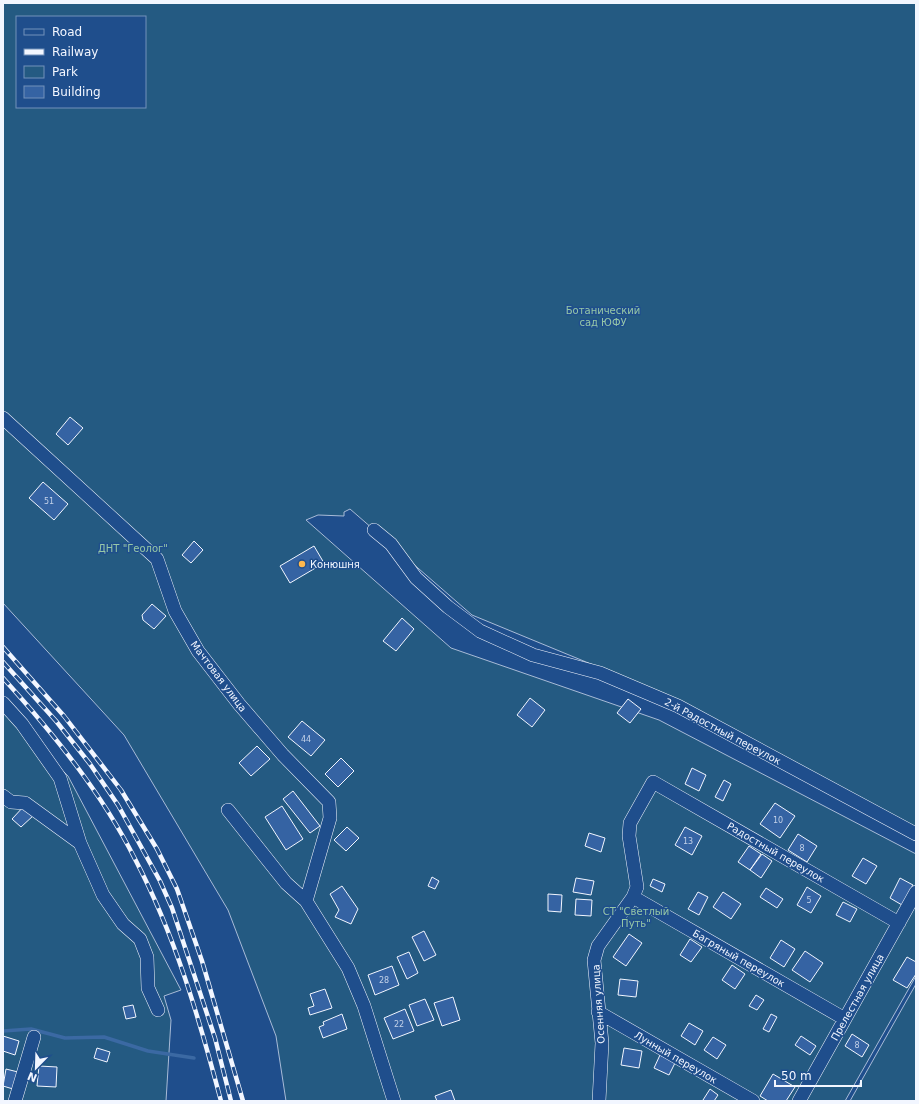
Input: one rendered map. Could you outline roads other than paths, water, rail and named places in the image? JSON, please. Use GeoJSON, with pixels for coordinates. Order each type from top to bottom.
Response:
{"type":"FeatureCollection","features":[{"type":"Feature","properties":{"kind":"street","name":"Мачтовая улица"},"geometry":{"type":"LineString","coordinates":[[3,418],[156,559],[175,611],[198,650],[239,704],[283,755],[329,802],[330,818],[306,901]]}},
{"type":"Feature","properties":{"kind":"street","name":"2-й Радостный переулок"},"geometry":{"type":"LineString","coordinates":[[374,530],[391,544],[416,578],[448,607],[480,631],[533,655],[600,673],[678,706],[916,834]]}},
{"type":"Feature","properties":{"kind":"street"},"geometry":{"type":"LineString","coordinates":[[3,703],[22,724],[60,778],[80,843],[103,895],[123,924],[140,939],[147,957],[148,988],[158,1010]]}},
{"type":"Feature","properties":{"kind":"street","name":"Осенняя улица"},"geometry":{"type":"LineString","coordinates":[[599,1101],[602,1043],[594,960],[598,946],[633,896],[637,886],[629,836],[630,823],[653,782]]}},
{"type":"Feature","properties":{"kind":"street","name":"Радостный переулок"},"geometry":{"type":"LineString","coordinates":[[653,782],[899,923]]}},
{"type":"Feature","properties":{"kind":"street"},"geometry":{"type":"LineString","coordinates":[[3,796],[11,802],[25,803],[80,843]]}},
{"type":"Feature","properties":{"kind":"street"},"geometry":{"type":"LineString","coordinates":[[228,810],[286,883],[306,901],[348,968],[364,1006],[394,1101]]}},
{"type":"Feature","properties":{"kind":"street","name":"Прелестная улица"},"geometry":{"type":"LineString","coordinates":[[799,1101],[916,892]]}},
{"type":"Feature","properties":{"kind":"street","name":"Багряный переулок"},"geometry":{"type":"LineString","coordinates":[[633,896],[845,1019]]}},
{"type":"Feature","properties":{"kind":"street","name":"Лунный переулок"},"geometry":{"type":"LineString","coordinates":[[598,1012],[753,1101]]}},
{"type":"Feature","properties":{"kind":"street"},"geometry":{"type":"LineString","coordinates":[[15,1101],[34,1037]]}},
{"type":"Feature","properties":{"kind":"waterway"},"geometry":{"type":"LineString","coordinates":[[3,1031],[31,1029],[65,1038],[104,1037],[148,1051],[194,1058]]}},
{"type":"Feature","properties":{"kind":"railway"},"geometry":{"type":"LineString","coordinates":[[3,647],[64,716],[121,790],[157,849],[177,889],[202,961],[243,1101]]}},
{"type":"Feature","properties":{"kind":"railway"},"geometry":{"type":"LineString","coordinates":[[3,662],[56,721],[90,764],[118,805],[160,881],[172,908],[215,1038],[231,1101]]}},
{"type":"Feature","properties":{"kind":"railway"},"geometry":{"type":"LineString","coordinates":[[3,678],[58,742],[92,787],[122,834],[135,859],[162,917],[185,977],[221,1101]]}},
{"type":"Feature","properties":{"kind":"place","name":"Конюшня"},"geometry":{"type":"Point","coordinates":[302,564]}},
{"type":"Feature","properties":{"kind":"park label","name":"Ботанический сад ЮФУ"},"geometry":{"type":"Point","coordinates":[603,316]}},
{"type":"Feature","properties":{"kind":"park label","name":"ДНТ \"Геолог\""},"geometry":{"type":"Point","coordinates":[133,548]}},
{"type":"Feature","properties":{"kind":"park label","name":"СТ \"Светлый Путь\""},"geometry":{"type":"Point","coordinates":[636,916]}}]}
